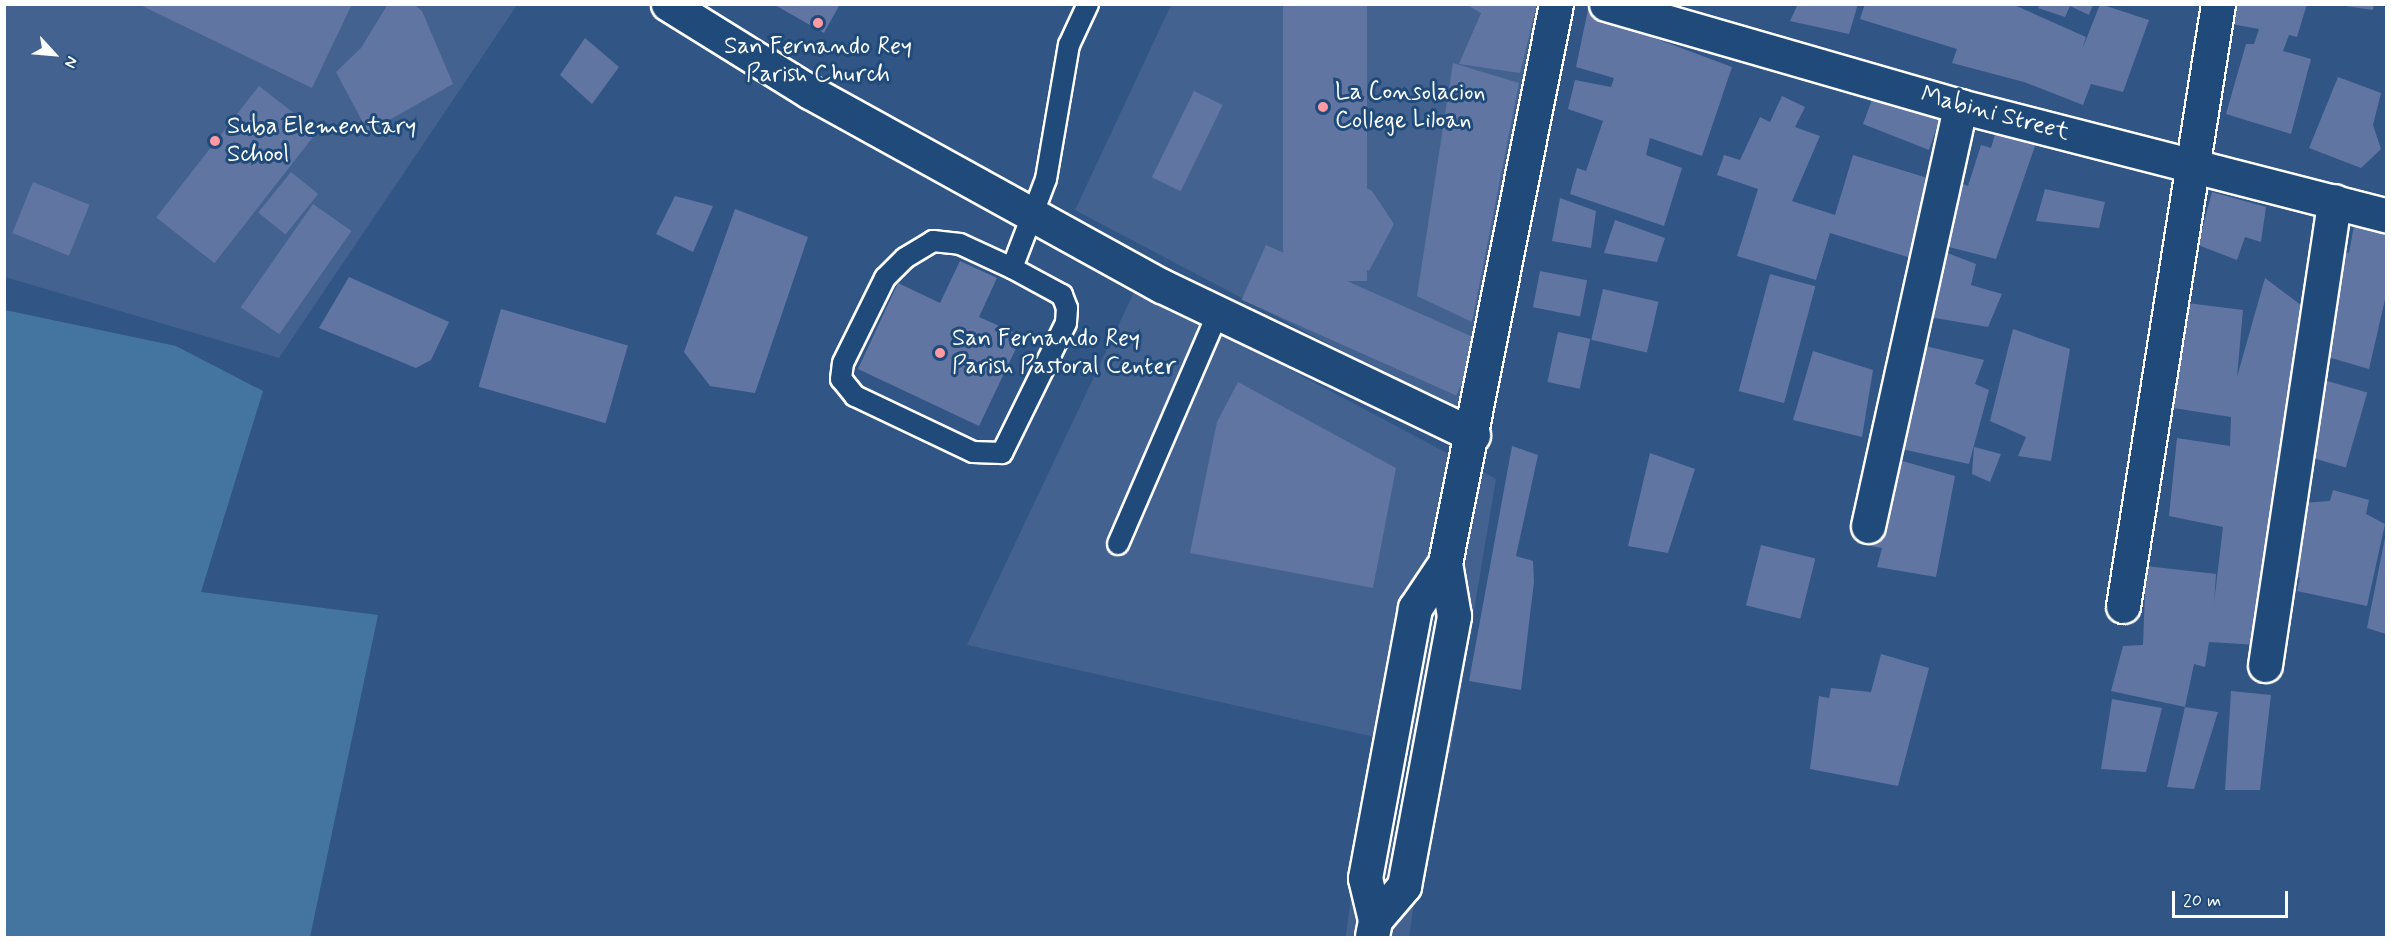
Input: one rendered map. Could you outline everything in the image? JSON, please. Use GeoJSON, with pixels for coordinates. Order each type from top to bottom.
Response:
{"type":"FeatureCollection","features":[{"type":"Feature","properties":{"kind":"street"},"geometry":{"type":"LineString","coordinates":[[668,4],[810,92],[1035,217],[1218,313],[1473,435]]}},
{"type":"Feature","properties":{"kind":"street"},"geometry":{"type":"LineString","coordinates":[[1373,929],[1404,886],[1454,616],[1445,563],[1473,435],[1556,4]]}},
{"type":"Feature","properties":{"kind":"street","name":"Mabini Street"},"geometry":{"type":"LineString","coordinates":[[1605,4],[1960,106],[2386,215]]}},
{"type":"Feature","properties":{"kind":"street"},"geometry":{"type":"LineString","coordinates":[[2123,606],[2218,4]]}},
{"type":"Feature","properties":{"kind":"street"},"geometry":{"type":"LineString","coordinates":[[1868,526],[1960,106]]}},
{"type":"Feature","properties":{"kind":"street"},"geometry":{"type":"LineString","coordinates":[[2265,665],[2334,201]]}},
{"type":"Feature","properties":{"kind":"lane"},"geometry":{"type":"LineString","coordinates":[[1012,268],[1035,217],[1046,179],[1069,45],[1088,4]]}},
{"type":"Feature","properties":{"kind":"lane"},"geometry":{"type":"LineString","coordinates":[[933,242],[960,244],[1012,268],[1062,295],[1067,308],[1066,323],[1002,453],[973,452],[962,447],[855,396],[841,379],[843,363],[885,278],[905,258],[933,242]]}},
{"type":"Feature","properties":{"kind":"lane"},"geometry":{"type":"LineString","coordinates":[[1119,544],[1218,313]]}},
{"type":"Feature","properties":{"kind":"shaded area","name":"Suba Elementary School"},"geometry":{"type":"Polygon","coordinates":[[[4,5],[517,5],[279,358],[5,277],[4,5]]]}},
{"type":"Feature","properties":{"kind":"shaded area","name":"La Consolacion College Liloan"},"geometry":{"type":"Polygon","coordinates":[[[1171,5],[1542,5],[1465,416],[1075,210],[1171,5]]]}},
{"type":"Feature","properties":{"kind":"shaded area"},"geometry":{"type":"Polygon","coordinates":[[[1136,288],[1496,479],[1450,754],[967,645],[1136,288]]]}},
{"type":"Feature","properties":{"kind":"shaded area"},"geometry":{"type":"Polygon","coordinates":[[[5,310],[176,346],[263,391],[201,592],[378,615],[310,937],[5,937],[5,310]]]}},
{"type":"Feature","properties":{"kind":"shaded area"},"geometry":{"type":"Polygon","coordinates":[[[1361,827],[1423,836],[1409,938],[1345,938],[1361,827]]]}},
{"type":"Feature","properties":{"kind":"building"},"geometry":{"type":"Polygon","coordinates":[[[138,4],[352,4],[312,88],[138,4]]]}},
{"type":"Feature","properties":{"kind":"building"},"geometry":{"type":"Polygon","coordinates":[[[388,4],[413,4],[422,11],[453,84],[368,132],[336,72],[361,48],[388,4]]]}},
{"type":"Feature","properties":{"kind":"building","name":"San Fernando Rey Parish Church"},"geometry":{"type":"Polygon","coordinates":[[[773,4],[840,4],[824,33],[773,4]]]}},
{"type":"Feature","properties":{"kind":"building"},"geometry":{"type":"Polygon","coordinates":[[[1283,4],[1367,4],[1367,281],[1283,281],[1283,4]]]}},
{"type":"Feature","properties":{"kind":"building"},"geometry":{"type":"Polygon","coordinates":[[[1465,4],[1537,4],[1520,73],[1459,64],[1481,13],[1465,4]]]}},
{"type":"Feature","properties":{"kind":"building"},"geometry":{"type":"Polygon","coordinates":[[[1798,4],[1858,4],[1849,34],[1790,21],[1798,4]]]}},
{"type":"Feature","properties":{"kind":"building"},"geometry":{"type":"Polygon","coordinates":[[[1865,4],[2012,4],[2086,37],[2082,50],[2100,4],[2149,20],[2123,92],[2091,84],[2083,105],[2024,82],[1952,63],[1957,49],[1860,19],[1865,4]]]}},
{"type":"Feature","properties":{"kind":"building"},"geometry":{"type":"Polygon","coordinates":[[[2040,4],[2093,5],[2089,15],[2070,6],[2065,17],[2038,8],[2040,4]]]}},
{"type":"Feature","properties":{"kind":"building"},"geometry":{"type":"Polygon","coordinates":[[[2235,4],[2307,4],[2297,37],[2289,35],[2283,51],[2311,59],[2291,134],[2226,114],[2246,44],[2254,44],[2259,29],[2231,24],[2235,4]]]}},
{"type":"Feature","properties":{"kind":"building"},"geometry":{"type":"Polygon","coordinates":[[[2331,4],[2374,4],[2373,10],[2331,4]]]}},
{"type":"Feature","properties":{"kind":"building"},"geometry":{"type":"Polygon","coordinates":[[[1589,5],[1633,19],[1630,29],[1732,67],[1702,156],[1650,138],[1646,155],[1682,168],[1664,226],[1570,194],[1577,168],[1586,171],[1603,121],[1568,109],[1575,80],[1611,87],[1614,78],[1576,67],[1589,5]]]}},
{"type":"Feature","properties":{"kind":"building"},"geometry":{"type":"Polygon","coordinates":[[[585,38],[619,67],[592,104],[560,75],[585,38]]]}},
{"type":"Feature","properties":{"kind":"building"},"geometry":{"type":"Polygon","coordinates":[[[1453,63],[1519,83],[1472,322],[1417,296],[1453,63]]]}},
{"type":"Feature","properties":{"kind":"building"},"geometry":{"type":"Polygon","coordinates":[[[2338,77],[2381,93],[2373,125],[2381,149],[2361,168],[2309,148],[2338,77]]]}},
{"type":"Feature","properties":{"kind":"building"},"geometry":{"type":"Polygon","coordinates":[[[259,86],[317,132],[214,263],[156,218],[259,86]]]}},
{"type":"Feature","properties":{"kind":"building"},"geometry":{"type":"Polygon","coordinates":[[[1876,89],[1943,109],[1929,150],[1863,124],[1876,89]]]}},
{"type":"Feature","properties":{"kind":"building"},"geometry":{"type":"Polygon","coordinates":[[[1194,91],[1223,105],[1181,191],[1152,177],[1194,91]]]}},
{"type":"Feature","properties":{"kind":"building"},"geometry":{"type":"Polygon","coordinates":[[[1782,96],[1805,107],[1795,127],[1820,136],[1792,201],[1835,215],[1853,155],[1937,181],[1914,259],[1830,233],[1816,280],[1737,256],[1758,189],[1717,175],[1724,155],[1740,160],[1760,117],[1770,122],[1782,96]]]}},
{"type":"Feature","properties":{"kind":"building"},"geometry":{"type":"Polygon","coordinates":[[[1998,124],[2036,143],[1996,259],[1937,244],[1959,182],[1968,186],[1981,145],[1991,148],[1998,124]]]}},
{"type":"Feature","properties":{"kind":"building"},"geometry":{"type":"Polygon","coordinates":[[[1325,165],[1372,191],[1394,224],[1369,271],[1287,234],[1325,165]]]}},
{"type":"Feature","properties":{"kind":"building"},"geometry":{"type":"Polygon","coordinates":[[[291,172],[318,194],[285,234],[258,212],[291,172]]]}},
{"type":"Feature","properties":{"kind":"building"},"geometry":{"type":"Polygon","coordinates":[[[33,182],[90,205],[69,256],[12,233],[33,182]]]}},
{"type":"Feature","properties":{"kind":"building"},"geometry":{"type":"Polygon","coordinates":[[[2045,189],[2105,202],[2099,228],[2036,221],[2045,189]]]}},
{"type":"Feature","properties":{"kind":"building"},"geometry":{"type":"Polygon","coordinates":[[[2212,192],[2266,207],[2261,242],[2245,237],[2237,260],[2198,245],[2212,192]]]}},
{"type":"Feature","properties":{"kind":"building"},"geometry":{"type":"Polygon","coordinates":[[[675,196],[713,206],[693,252],[656,234],[675,196]]]}},
{"type":"Feature","properties":{"kind":"building"},"geometry":{"type":"Polygon","coordinates":[[[1560,198],[1596,211],[1591,248],[1552,241],[1560,198]]]}},
{"type":"Feature","properties":{"kind":"building"},"geometry":{"type":"Polygon","coordinates":[[[313,204],[352,231],[279,334],[241,307],[313,204]]]}},
{"type":"Feature","properties":{"kind":"building"},"geometry":{"type":"Polygon","coordinates":[[[735,209],[808,237],[755,393],[710,386],[684,352],[735,209]]]}},
{"type":"Feature","properties":{"kind":"building"},"geometry":{"type":"Polygon","coordinates":[[[1615,220],[1665,238],[1657,262],[1604,253],[1615,220]]]}},
{"type":"Feature","properties":{"kind":"building"},"geometry":{"type":"Polygon","coordinates":[[[2355,220],[2386,230],[2386,295],[2369,369],[2314,353],[2340,251],[2349,253],[2355,220]]]}},
{"type":"Feature","properties":{"kind":"building"},"geometry":{"type":"Polygon","coordinates":[[[1266,245],[1481,341],[1456,395],[1242,300],[1266,245]]]}},
{"type":"Feature","properties":{"kind":"building"},"geometry":{"type":"Polygon","coordinates":[[[1945,252],[1976,264],[1971,285],[2002,294],[1988,327],[1923,316],[1945,252]]]}},
{"type":"Feature","properties":{"kind":"building","name":"San Fernando Rey Parish Pastoral Center"},"geometry":{"type":"Polygon","coordinates":[[[960,261],[997,278],[979,317],[1022,336],[979,426],[858,369],[898,283],[940,303],[960,261]]]}},
{"type":"Feature","properties":{"kind":"building"},"geometry":{"type":"Polygon","coordinates":[[[1540,271],[1587,280],[1580,316],[1533,307],[1540,271]]]}},
{"type":"Feature","properties":{"kind":"building"},"geometry":{"type":"Polygon","coordinates":[[[1770,274],[1815,286],[1784,403],[1739,391],[1770,274]]]}},
{"type":"Feature","properties":{"kind":"building"},"geometry":{"type":"Polygon","coordinates":[[[349,277],[449,322],[431,360],[416,368],[319,328],[349,277]]]}},
{"type":"Feature","properties":{"kind":"building"},"geometry":{"type":"Polygon","coordinates":[[[2265,278],[2310,312],[2257,645],[2209,642],[2205,667],[2194,664],[2185,707],[2111,691],[2123,646],[2143,645],[2146,566],[2216,574],[2214,603],[2223,527],[2169,516],[2177,438],[2230,446],[2231,417],[2167,407],[2179,302],[2243,310],[2237,377],[2265,278]]]}},
{"type":"Feature","properties":{"kind":"building"},"geometry":{"type":"Polygon","coordinates":[[[1603,289],[1659,302],[1647,352],[1591,340],[1603,289]]]}},
{"type":"Feature","properties":{"kind":"building"},"geometry":{"type":"Polygon","coordinates":[[[501,309],[628,345],[606,423],[479,387],[501,309]]]}},
{"type":"Feature","properties":{"kind":"building"},"geometry":{"type":"Polygon","coordinates":[[[2013,329],[2070,349],[2051,461],[2018,456],[2026,437],[1990,421],[2013,329]]]}},
{"type":"Feature","properties":{"kind":"building"},"geometry":{"type":"Polygon","coordinates":[[[1558,332],[1590,339],[1580,389],[1547,382],[1558,332]]]}},
{"type":"Feature","properties":{"kind":"building"},"geometry":{"type":"Polygon","coordinates":[[[1913,343],[1984,360],[1975,384],[1989,390],[1969,464],[1893,447],[1913,343]]]}},
{"type":"Feature","properties":{"kind":"building"},"geometry":{"type":"Polygon","coordinates":[[[1813,351],[1873,370],[1862,437],[1793,420],[1813,351]]]}},
{"type":"Feature","properties":{"kind":"building"},"geometry":{"type":"Polygon","coordinates":[[[2324,380],[2367,392],[2346,467],[2303,455],[2324,380]]]}},
{"type":"Feature","properties":{"kind":"building"},"geometry":{"type":"Polygon","coordinates":[[[1238,382],[1396,468],[1373,588],[1190,553],[1217,422],[1238,382]]]}},
{"type":"Feature","properties":{"kind":"building"},"geometry":{"type":"Polygon","coordinates":[[[1512,446],[1538,455],[1516,556],[1533,561],[1534,582],[1521,690],[1469,681],[1512,446]]]}},
{"type":"Feature","properties":{"kind":"building"},"geometry":{"type":"Polygon","coordinates":[[[1974,447],[2001,454],[1990,482],[1972,474],[1974,447]]]}},
{"type":"Feature","properties":{"kind":"building"},"geometry":{"type":"Polygon","coordinates":[[[1650,453],[1695,469],[1668,553],[1628,546],[1650,453]]]}},
{"type":"Feature","properties":{"kind":"building"},"geometry":{"type":"Polygon","coordinates":[[[1899,460],[1955,476],[1936,577],[1877,567],[1882,548],[1871,546],[1881,494],[1891,495],[1899,460]]]}},
{"type":"Feature","properties":{"kind":"building"},"geometry":{"type":"Polygon","coordinates":[[[2333,490],[2369,500],[2366,514],[2385,524],[2367,606],[2297,591],[2300,578],[2289,572],[2301,503],[2330,501],[2333,490]]]}},
{"type":"Feature","properties":{"kind":"building"},"geometry":{"type":"Polygon","coordinates":[[[2386,538],[2386,634],[2367,628],[2386,538]]]}},
{"type":"Feature","properties":{"kind":"building"},"geometry":{"type":"Polygon","coordinates":[[[1761,545],[1815,559],[1800,619],[1746,605],[1761,545]]]}},
{"type":"Feature","properties":{"kind":"building"},"geometry":{"type":"Polygon","coordinates":[[[1881,654],[1929,668],[1898,786],[1810,769],[1819,696],[1829,698],[1831,688],[1871,692],[1881,654]]]}},
{"type":"Feature","properties":{"kind":"building"},"geometry":{"type":"Polygon","coordinates":[[[2231,691],[2271,695],[2260,790],[2225,790],[2231,691]]]}},
{"type":"Feature","properties":{"kind":"building"},"geometry":{"type":"Polygon","coordinates":[[[2112,699],[2162,708],[2146,772],[2101,769],[2112,699]]]}},
{"type":"Feature","properties":{"kind":"building"},"geometry":{"type":"Polygon","coordinates":[[[2185,707],[2218,712],[2194,789],[2167,787],[2185,707]]]}},
{"type":"Feature","properties":{"kind":"place","name":"San Fernando Rey Parish Church"},"geometry":{"type":"Point","coordinates":[818,23]}},
{"type":"Feature","properties":{"kind":"place","name":"La Consolacion College Liloan"},"geometry":{"type":"Point","coordinates":[1323,107]}},
{"type":"Feature","properties":{"kind":"place","name":"Suba Elementary School"},"geometry":{"type":"Point","coordinates":[215,141]}},
{"type":"Feature","properties":{"kind":"place","name":"San Fernando Rey Parish Pastoral Center"},"geometry":{"type":"Point","coordinates":[940,353]}}]}
